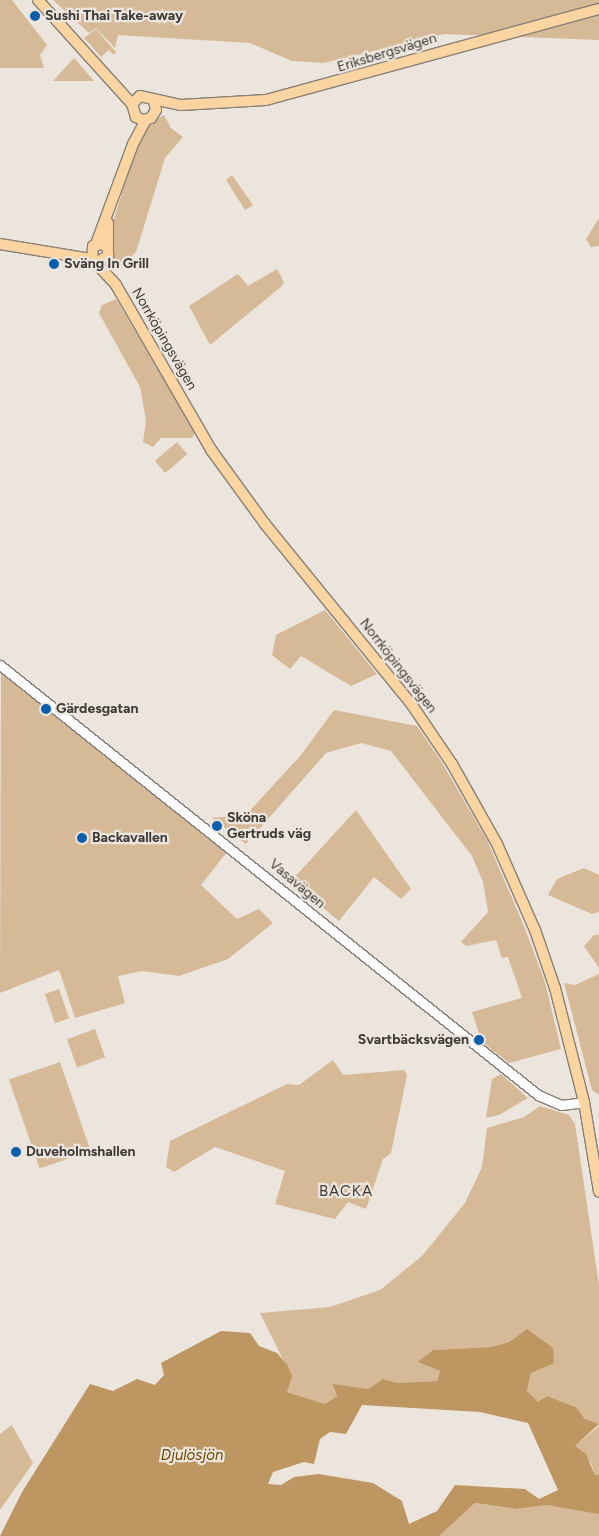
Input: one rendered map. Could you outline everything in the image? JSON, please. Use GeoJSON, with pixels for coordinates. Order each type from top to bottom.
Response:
{"type":"FeatureCollection","features":[{"type":"Feature","properties":{"kind":"main road"},"geometry":{"type":"LineString","coordinates":[[38,0],[113,82],[132,104],[141,119],[109,217],[94,246],[99,260]]}},
{"type":"Feature","properties":{"kind":"main road","name":"Eriksbergsvägen"},"geometry":{"type":"LineString","coordinates":[[140,96],[181,105],[246,103],[310,90],[599,10]]}},
{"type":"Feature","properties":{"kind":"main road"},"geometry":{"type":"LineString","coordinates":[[113,82],[140,96],[132,104]]}},
{"type":"Feature","properties":{"kind":"main road"},"geometry":{"type":"LineString","coordinates":[[141,119],[155,113],[154,100]]}},
{"type":"Feature","properties":{"kind":"main road","name":"Eriksbergsvägen"},"geometry":{"type":"LineString","coordinates":[[155,113],[181,105]]}},
{"type":"Feature","properties":{"kind":"main road"},"geometry":{"type":"LineString","coordinates":[[99,260],[107,247],[109,217]]}},
{"type":"Feature","properties":{"kind":"main road"},"geometry":{"type":"LineString","coordinates":[[0,244],[62,252],[99,260]]}},
{"type":"Feature","properties":{"kind":"main road"},"geometry":{"type":"LineString","coordinates":[[62,252],[94,246],[107,247]]}},
{"type":"Feature","properties":{"kind":"main road","name":"Norrköpingsvägen"},"geometry":{"type":"LineString","coordinates":[[99,260],[116,285],[231,478],[395,682],[478,808],[535,930],[559,1002],[584,1102],[599,1192]]}},
{"type":"Feature","properties":{"kind":"street","name":"Vasavägen"},"geometry":{"type":"LineString","coordinates":[[0,664],[538,1095],[561,1105],[584,1102]]}},
{"type":"Feature","properties":{"kind":"shaded area"},"geometry":{"type":"Polygon","coordinates":[[[0,0],[12,0],[47,45],[40,55],[44,68],[0,68],[0,0]]]}},
{"type":"Feature","properties":{"kind":"shaded area"},"geometry":{"type":"Polygon","coordinates":[[[53,0],[599,0],[599,40],[444,34],[324,63],[292,61],[250,43],[118,35],[115,48],[96,28],[89,33],[53,0]]]}},
{"type":"Feature","properties":{"kind":"shaded area"},"geometry":{"type":"Polygon","coordinates":[[[96,29],[116,52],[114,55],[109,50],[101,57],[84,38],[96,29]]]}},
{"type":"Feature","properties":{"kind":"shaded area"},"geometry":{"type":"Polygon","coordinates":[[[74,58],[94,81],[53,81],[74,58]]]}},
{"type":"Feature","properties":{"kind":"shaded area"},"geometry":{"type":"Polygon","coordinates":[[[164,115],[171,128],[183,137],[165,158],[136,252],[126,261],[112,264],[110,231],[140,136],[149,124],[164,115]]]}},
{"type":"Feature","properties":{"kind":"shaded area"},"geometry":{"type":"Polygon","coordinates":[[[232,175],[253,205],[245,210],[226,180],[232,175]]]}},
{"type":"Feature","properties":{"kind":"shaded area"},"geometry":{"type":"Polygon","coordinates":[[[599,218],[599,246],[591,247],[586,239],[599,218]]]}},
{"type":"Feature","properties":{"kind":"shaded area"},"geometry":{"type":"Polygon","coordinates":[[[277,269],[284,282],[282,286],[210,345],[189,306],[238,274],[248,286],[277,269]]]}},
{"type":"Feature","properties":{"kind":"shaded area"},"geometry":{"type":"Polygon","coordinates":[[[116,299],[195,433],[192,438],[161,438],[153,447],[143,442],[146,421],[140,387],[99,313],[102,305],[116,299]]]}},
{"type":"Feature","properties":{"kind":"shaded area"},"geometry":{"type":"Polygon","coordinates":[[[177,442],[187,454],[165,473],[155,461],[177,442]]]}},
{"type":"Feature","properties":{"kind":"shaded area"},"geometry":{"type":"Polygon","coordinates":[[[325,610],[377,674],[351,686],[301,656],[290,669],[272,655],[276,635],[325,610]]]}},
{"type":"Feature","properties":{"kind":"shaded area"},"geometry":{"type":"Polygon","coordinates":[[[1,673],[227,852],[201,885],[237,919],[259,909],[273,923],[228,959],[179,976],[142,971],[118,976],[125,1003],[75,1018],[59,970],[0,993],[1,673]]]}},
{"type":"Feature","properties":{"kind":"shaded area"},"geometry":{"type":"Polygon","coordinates":[[[334,710],[417,726],[441,761],[487,840],[524,926],[545,982],[561,1049],[509,1063],[482,1042],[472,1012],[522,998],[508,957],[502,958],[496,940],[466,946],[461,942],[488,912],[483,882],[472,856],[391,751],[361,743],[326,753],[246,844],[212,818],[246,815],[301,755],[334,710]]]}},
{"type":"Feature","properties":{"kind":"shaded area"},"geometry":{"type":"Polygon","coordinates":[[[356,810],[411,889],[401,899],[374,877],[339,921],[291,881],[356,810]]]}},
{"type":"Feature","properties":{"kind":"shaded area"},"geometry":{"type":"Polygon","coordinates":[[[584,868],[599,875],[599,912],[592,914],[548,895],[557,879],[584,868]]]}},
{"type":"Feature","properties":{"kind":"shaded area"},"geometry":{"type":"Polygon","coordinates":[[[594,935],[599,935],[599,968],[584,946],[594,935]]]}},
{"type":"Feature","properties":{"kind":"shaded area"},"geometry":{"type":"Polygon","coordinates":[[[599,974],[599,1095],[592,1090],[564,983],[575,985],[599,974]]]}},
{"type":"Feature","properties":{"kind":"shaded area"},"geometry":{"type":"Polygon","coordinates":[[[59,989],[69,1018],[55,1023],[45,994],[59,989]]]}},
{"type":"Feature","properties":{"kind":"shaded area"},"geometry":{"type":"Polygon","coordinates":[[[95,1029],[105,1057],[77,1067],[67,1039],[95,1029]]]}},
{"type":"Feature","properties":{"kind":"shaded area"},"geometry":{"type":"Polygon","coordinates":[[[333,1060],[343,1075],[404,1070],[407,1075],[391,1153],[383,1159],[366,1209],[348,1202],[335,1219],[275,1204],[285,1171],[215,1147],[174,1172],[166,1167],[170,1141],[287,1084],[299,1085],[333,1060]]]}},
{"type":"Feature","properties":{"kind":"shaded area"},"geometry":{"type":"Polygon","coordinates":[[[60,1062],[91,1151],[40,1168],[9,1080],[60,1062]]]}},
{"type":"Feature","properties":{"kind":"shaded area"},"geometry":{"type":"Polygon","coordinates":[[[501,1074],[528,1098],[499,1115],[486,1118],[492,1079],[501,1074]]]}},
{"type":"Feature","properties":{"kind":"shaded area"},"geometry":{"type":"Polygon","coordinates":[[[540,1106],[569,1115],[575,1124],[599,1285],[599,1424],[585,1419],[576,1407],[547,1396],[538,1403],[527,1391],[531,1373],[527,1329],[509,1342],[491,1347],[433,1350],[419,1362],[440,1371],[437,1381],[397,1383],[383,1379],[368,1389],[332,1385],[337,1396],[325,1404],[287,1392],[291,1376],[260,1313],[330,1307],[380,1290],[422,1256],[465,1203],[482,1167],[487,1128],[524,1117],[540,1106]]]}},
{"type":"Feature","properties":{"kind":"shaded area"},"geometry":{"type":"Polygon","coordinates":[[[12,1425],[33,1463],[0,1510],[0,1434],[12,1425]]]}},
{"type":"Feature","properties":{"kind":"shaded area"},"geometry":{"type":"Polygon","coordinates":[[[599,1426],[599,1474],[595,1475],[591,1463],[575,1446],[599,1426]]]}},
{"type":"Feature","properties":{"kind":"shaded area"},"geometry":{"type":"Polygon","coordinates":[[[475,1503],[516,1509],[547,1505],[595,1511],[599,1514],[599,1536],[439,1536],[475,1503]]]}},
{"type":"Feature","properties":{"kind":"water","name":"Djulösjön"},"geometry":{"type":"Polygon","coordinates":[[[527,1329],[553,1348],[554,1363],[531,1373],[527,1391],[538,1402],[547,1396],[576,1407],[585,1419],[599,1424],[575,1446],[586,1454],[595,1475],[599,1474],[599,1514],[547,1505],[516,1509],[475,1503],[439,1536],[0,1536],[22,1492],[90,1384],[113,1391],[137,1379],[155,1385],[164,1375],[161,1363],[221,1331],[250,1333],[259,1346],[277,1353],[288,1366],[292,1376],[287,1392],[325,1404],[337,1396],[332,1384],[368,1389],[383,1379],[397,1383],[437,1381],[440,1371],[418,1362],[433,1350],[491,1347],[509,1342],[527,1329]],[[362,1405],[346,1434],[330,1432],[320,1439],[314,1464],[304,1462],[273,1472],[268,1484],[281,1485],[294,1477],[319,1474],[373,1483],[402,1501],[409,1524],[437,1511],[455,1485],[525,1489],[539,1499],[558,1490],[528,1423],[480,1412],[362,1405]]]}},
{"type":"Feature","properties":{"kind":"place","name":"Sushi Thai Take-away"},"geometry":{"type":"Point","coordinates":[35,16]}},
{"type":"Feature","properties":{"kind":"place","name":"Sväng In Grill"},"geometry":{"type":"Point","coordinates":[54,264]}},
{"type":"Feature","properties":{"kind":"place","name":"Gärdesgatan"},"geometry":{"type":"Point","coordinates":[46,709]}},
{"type":"Feature","properties":{"kind":"place","name":"Sköna Gertruds väg"},"geometry":{"type":"Point","coordinates":[217,826]}},
{"type":"Feature","properties":{"kind":"place","name":"Backavallen"},"geometry":{"type":"Point","coordinates":[82,838]}},
{"type":"Feature","properties":{"kind":"place","name":"Svartbäcksvägen"},"geometry":{"type":"Point","coordinates":[479,1040]}},
{"type":"Feature","properties":{"kind":"place","name":"Duveholmshallen"},"geometry":{"type":"Point","coordinates":[16,1152]}},
{"type":"Feature","properties":{"kind":"district","name":"BACKA"},"geometry":{"type":"Point","coordinates":[346,1192]}}]}
